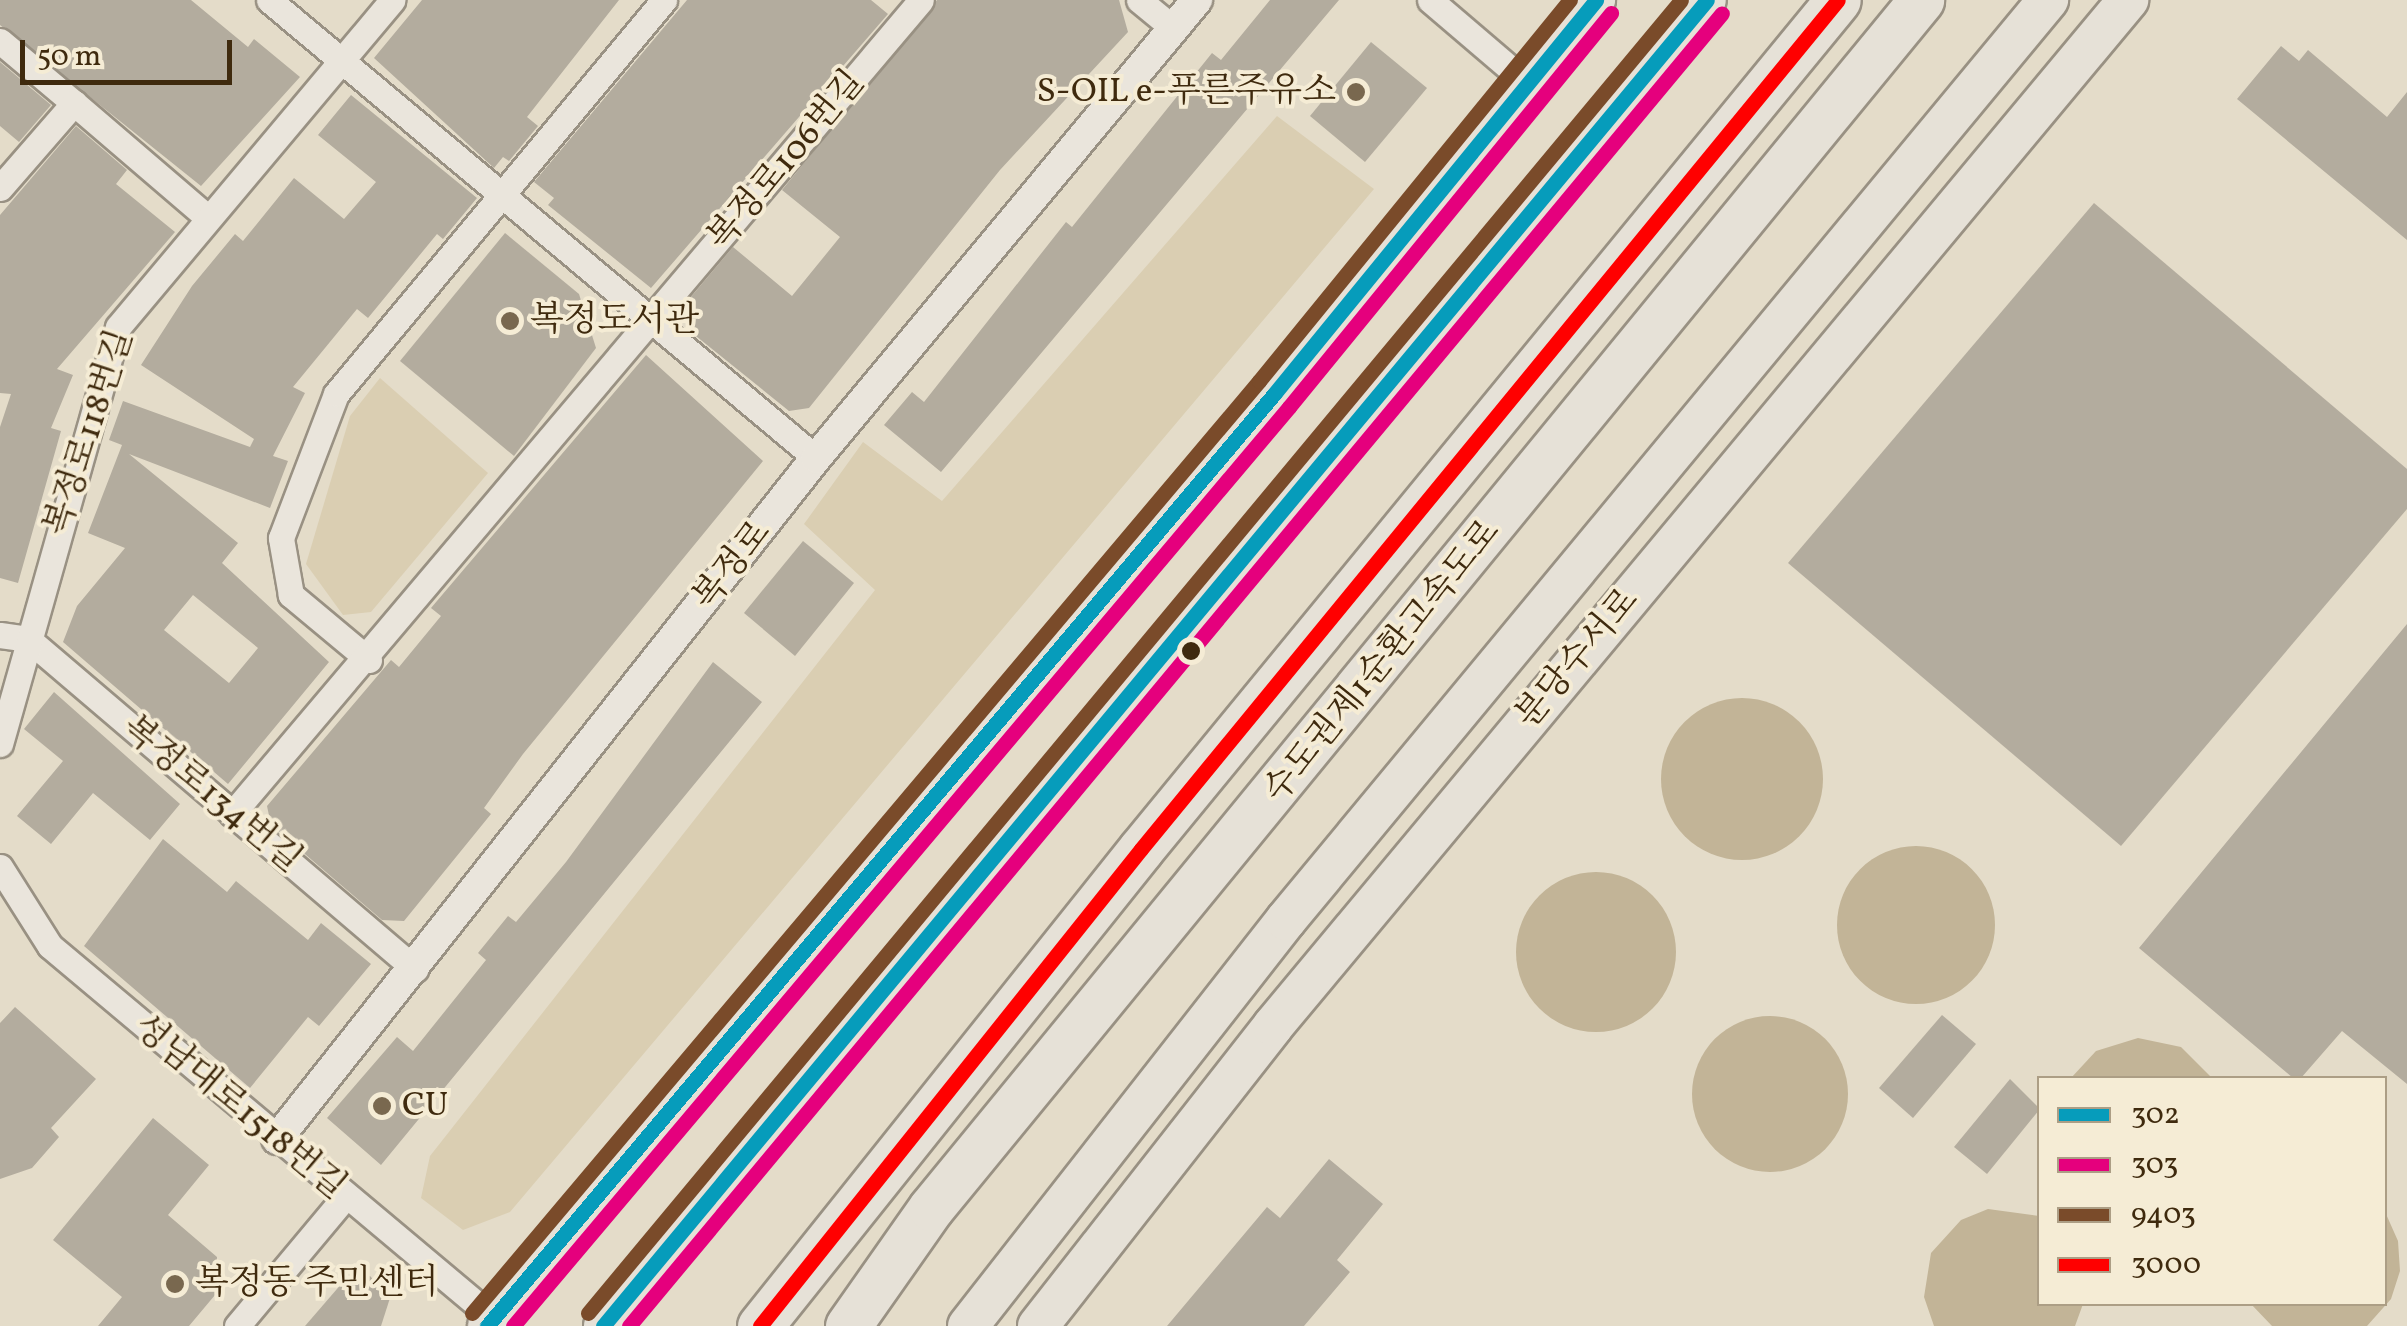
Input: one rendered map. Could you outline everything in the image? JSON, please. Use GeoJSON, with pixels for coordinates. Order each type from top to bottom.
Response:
{"type":"FeatureCollection","features":[{"type":"Feature","properties":{"kind":"highway","name":"수도권제1순환고속도로"},"geometry":{"type":"LineString","coordinates":[[760,1326],[1003,1018],[1838,0]]}},
{"type":"Feature","properties":{"kind":"highway","name":"수도권제1순환고속도로"},"geometry":{"type":"LineString","coordinates":[[848,1326],[930,1208],[1921,0]]}},
{"type":"Feature","properties":{"kind":"highway","name":"분당수서로"},"geometry":{"type":"LineString","coordinates":[[968,1326],[1286,920],[2048,0]]}},
{"type":"Feature","properties":{"kind":"highway","name":"분당수서로"},"geometry":{"type":"LineString","coordinates":[[1038,1326],[1273,1026],[2128,0]]}},
{"type":"Feature","properties":{"kind":"main road"},"geometry":{"type":"LineString","coordinates":[[495,1324],[1274,394],[1596,0]]}},
{"type":"Feature","properties":{"kind":"main road"},"geometry":{"type":"LineString","coordinates":[[603,1326],[1707,0]]}},
{"type":"Feature","properties":{"kind":"street"},"geometry":{"type":"LineString","coordinates":[[269,0],[816,458]]}},
{"type":"Feature","properties":{"kind":"street","name":"복정로118번길"},"geometry":{"type":"LineString","coordinates":[[28,639],[118,328],[206,216],[392,0]]}},
{"type":"Feature","properties":{"kind":"street"},"geometry":{"type":"LineString","coordinates":[[369,660],[291,595],[282,538],[336,394],[664,0]]}},
{"type":"Feature","properties":{"kind":"street","name":"복정로106번길"},"geometry":{"type":"LineString","coordinates":[[653,322],[921,0]]}},
{"type":"Feature","properties":{"kind":"street"},"geometry":{"type":"LineString","coordinates":[[1139,0],[1173,28]]}},
{"type":"Feature","properties":{"kind":"street","name":"복정로"},"geometry":{"type":"LineString","coordinates":[[277,1139],[816,458],[1197,0]]}},
{"type":"Feature","properties":{"kind":"street"},"geometry":{"type":"LineString","coordinates":[[1430,0],[1526,82]]}},
{"type":"Feature","properties":{"kind":"street"},"geometry":{"type":"LineString","coordinates":[[0,40],[206,216]]}},
{"type":"Feature","properties":{"kind":"street"},"geometry":{"type":"LineString","coordinates":[[0,188],[74,103]]}},
{"type":"Feature","properties":{"kind":"street"},"geometry":{"type":"LineString","coordinates":[[232,814],[369,660],[653,322]]}},
{"type":"Feature","properties":{"kind":"street"},"geometry":{"type":"LineString","coordinates":[[0,636],[28,639],[0,744]]}},
{"type":"Feature","properties":{"kind":"street","name":"복정로134번길"},"geometry":{"type":"LineString","coordinates":[[28,639],[415,969]]}},
{"type":"Feature","properties":{"kind":"street","name":"성남대로1518번길"},"geometry":{"type":"LineString","coordinates":[[0,866],[50,946],[495,1324]]}},
{"type":"Feature","properties":{"kind":"street"},"geometry":{"type":"LineString","coordinates":[[238,1326],[346,1197]]}},
{"type":"Feature","properties":{"kind":"shaded area"},"geometry":{"type":"Polygon","coordinates":[[[1277,116],[1374,189],[510,1212],[463,1230],[421,1198],[430,1156],[875,590],[804,524],[863,442],[942,501],[1277,116]]]}},
{"type":"Feature","properties":{"kind":"shaded area"},"geometry":{"type":"Polygon","coordinates":[[[380,378],[488,473],[371,612],[343,615],[306,564],[350,416],[380,378]]]}},
{"type":"Feature","properties":{"kind":"shaded area"},"geometry":{"type":"Polygon","coordinates":[[[1742,698],[1773,704],[1799,722],[1817,748],[1823,779],[1817,810],[1799,836],[1773,854],[1742,860],[1711,854],[1685,836],[1667,810],[1661,779],[1667,748],[1685,722],[1711,704],[1742,698]]]}},
{"type":"Feature","properties":{"kind":"shaded area"},"geometry":{"type":"Polygon","coordinates":[[[1916,846],[1946,852],[1972,869],[1989,895],[1995,925],[1989,955],[1972,981],[1946,998],[1916,1004],[1886,998],[1860,981],[1843,955],[1837,925],[1843,895],[1860,869],[1886,852],[1916,846]]]}},
{"type":"Feature","properties":{"kind":"shaded area"},"geometry":{"type":"Polygon","coordinates":[[[1596,872],[1626,879],[1652,896],[1669,922],[1676,952],[1669,982],[1652,1008],[1626,1025],[1596,1032],[1566,1025],[1540,1008],[1523,982],[1516,952],[1523,922],[1540,896],[1566,879],[1596,872]]]}},
{"type":"Feature","properties":{"kind":"shaded area"},"geometry":{"type":"Polygon","coordinates":[[[1770,1016],[1800,1022],[1825,1039],[1842,1064],[1848,1094],[1842,1124],[1825,1149],[1800,1166],[1770,1172],[1740,1166],[1715,1149],[1698,1124],[1692,1094],[1698,1064],[1715,1039],[1740,1022],[1770,1016]]]}},
{"type":"Feature","properties":{"kind":"shaded area"},"geometry":{"type":"Polygon","coordinates":[[[2138,1038],[2181,1047],[2210,1076],[2073,1076],[2096,1051],[2138,1038]]]}},
{"type":"Feature","properties":{"kind":"shaded area"},"geometry":{"type":"Polygon","coordinates":[[[1988,1209],[2037,1216],[2037,1306],[2082,1306],[2075,1326],[1934,1326],[1924,1297],[1931,1253],[1961,1220],[1988,1209]]]}},
{"type":"Feature","properties":{"kind":"shaded area"},"geometry":{"type":"Polygon","coordinates":[[[2387,1216],[2398,1241],[2400,1271],[2387,1304],[2387,1216]]]}},
{"type":"Feature","properties":{"kind":"shaded area"},"geometry":{"type":"Polygon","coordinates":[[[2253,1306],[2385,1306],[2367,1326],[2272,1326],[2253,1306]]]}},
{"type":"Feature","properties":{"kind":"building"},"geometry":{"type":"Polygon","coordinates":[[[0,0],[191,0],[248,47],[254,39],[300,77],[201,186],[0,25],[0,0]]]}},
{"type":"Feature","properties":{"kind":"building"},"geometry":{"type":"Polygon","coordinates":[[[422,0],[619,0],[527,117],[538,126],[509,161],[503,157],[494,168],[374,58],[422,0]]]}},
{"type":"Feature","properties":{"kind":"building"},"geometry":{"type":"Polygon","coordinates":[[[687,0],[871,0],[888,14],[651,288],[548,205],[554,198],[534,182],[687,0]]]}},
{"type":"Feature","properties":{"kind":"building"},"geometry":{"type":"Polygon","coordinates":[[[937,0],[1119,0],[1128,32],[1000,170],[809,408],[789,411],[686,328],[685,304],[733,247],[792,296],[840,237],[782,190],[937,0]]]}},
{"type":"Feature","properties":{"kind":"building"},"geometry":{"type":"Polygon","coordinates":[[[1270,0],[1339,0],[941,472],[884,425],[912,392],[924,402],[1066,222],[1072,227],[1212,53],[1221,60],[1270,0]]]}},
{"type":"Feature","properties":{"kind":"building"},"geometry":{"type":"Polygon","coordinates":[[[1371,42],[1427,88],[1365,162],[1310,116],[1371,42]]]}},
{"type":"Feature","properties":{"kind":"building"},"geometry":{"type":"Polygon","coordinates":[[[2281,46],[2299,61],[2308,50],[2387,117],[2407,92],[2407,240],[2237,99],[2281,46]]]}},
{"type":"Feature","properties":{"kind":"building"},"geometry":{"type":"Polygon","coordinates":[[[0,62],[51,105],[19,142],[0,126],[0,62]]]}},
{"type":"Feature","properties":{"kind":"building"},"geometry":{"type":"Polygon","coordinates":[[[351,95],[477,198],[443,239],[437,234],[368,318],[357,309],[293,387],[305,393],[273,456],[288,461],[270,508],[129,454],[238,543],[222,563],[329,662],[228,784],[63,642],[77,606],[125,548],[88,533],[122,445],[109,440],[123,401],[250,447],[254,439],[141,365],[192,286],[235,234],[243,241],[294,178],[344,219],[376,182],[318,135],[351,95]],[[193,595],[164,630],[229,683],[258,648],[193,595]]]}},
{"type":"Feature","properties":{"kind":"building"},"geometry":{"type":"Polygon","coordinates":[[[76,126],[127,170],[116,184],[175,232],[57,369],[73,375],[51,428],[61,431],[18,583],[0,578],[0,427],[11,394],[0,393],[0,215],[76,126]]]}},
{"type":"Feature","properties":{"kind":"building"},"geometry":{"type":"Polygon","coordinates":[[[2094,203],[2407,469],[2407,509],[2121,846],[1788,563],[2094,203]]]}},
{"type":"Feature","properties":{"kind":"building","name":"복정도서관"},"geometry":{"type":"Polygon","coordinates":[[[505,233],[579,294],[596,348],[514,456],[400,361],[505,233]]]}},
{"type":"Feature","properties":{"kind":"building"},"geometry":{"type":"Polygon","coordinates":[[[646,355],[763,461],[523,754],[484,808],[491,814],[404,921],[382,920],[271,825],[267,806],[391,660],[399,667],[441,616],[431,608],[646,355]]]}},
{"type":"Feature","properties":{"kind":"building"},"geometry":{"type":"Polygon","coordinates":[[[803,541],[854,583],[795,656],[744,613],[803,541]]]}},
{"type":"Feature","properties":{"kind":"building"},"geometry":{"type":"Polygon","coordinates":[[[2407,624],[2407,1084],[2342,1031],[2303,1076],[2291,1076],[2139,948],[2407,624]]]}},
{"type":"Feature","properties":{"kind":"building"},"geometry":{"type":"Polygon","coordinates":[[[713,662],[762,702],[381,1165],[327,1118],[397,1037],[413,1051],[486,960],[478,953],[508,916],[516,922],[566,862],[713,662]]]}},
{"type":"Feature","properties":{"kind":"building"},"geometry":{"type":"Polygon","coordinates":[[[54,692],[180,804],[150,840],[93,793],[51,844],[17,816],[63,761],[24,729],[54,692]]]}},
{"type":"Feature","properties":{"kind":"building"},"geometry":{"type":"Polygon","coordinates":[[[163,839],[227,892],[236,881],[308,940],[321,923],[371,964],[319,1026],[308,1017],[250,1088],[84,946],[163,839]]]}},
{"type":"Feature","properties":{"kind":"building"},"geometry":{"type":"Polygon","coordinates":[[[15,1007],[96,1079],[51,1128],[59,1137],[32,1168],[0,1179],[0,1023],[15,1007]]]}},
{"type":"Feature","properties":{"kind":"building"},"geometry":{"type":"Polygon","coordinates":[[[1942,1015],[1976,1044],[1913,1118],[1879,1088],[1942,1015]]]}},
{"type":"Feature","properties":{"kind":"building"},"geometry":{"type":"Polygon","coordinates":[[[2010,1079],[2037,1106],[2037,1113],[1987,1174],[1954,1147],[2010,1079]]]}},
{"type":"Feature","properties":{"kind":"building"},"geometry":{"type":"Polygon","coordinates":[[[153,1118],[209,1165],[168,1215],[217,1257],[215,1295],[189,1326],[98,1326],[122,1297],[53,1240],[153,1118]]]}},
{"type":"Feature","properties":{"kind":"building"},"geometry":{"type":"Polygon","coordinates":[[[1329,1159],[1383,1204],[1337,1260],[1350,1272],[1304,1326],[1167,1326],[1267,1207],[1280,1218],[1329,1159]]]}},
{"type":"Feature","properties":{"kind":"building"},"geometry":{"type":"Polygon","coordinates":[[[370,1276],[390,1298],[381,1326],[305,1326],[343,1282],[370,1276]]]}},
{"type":"Feature","properties":{"kind":"transit line","name":"9403"},"geometry":{"type":"LineString","coordinates":[[472,1313],[1259,381],[1570,0]]}},
{"type":"Feature","properties":{"kind":"transit line","name":"302"},"geometry":{"type":"LineString","coordinates":[[487,1326],[1274,394],[1596,0]]}},
{"type":"Feature","properties":{"kind":"transit line","name":"9403"},"geometry":{"type":"LineString","coordinates":[[588,1313],[1681,0]]}},
{"type":"Feature","properties":{"kind":"transit line","name":"302"},"geometry":{"type":"LineString","coordinates":[[603,1326],[1707,0]]}},
{"type":"Feature","properties":{"kind":"transit line","name":"3000"},"geometry":{"type":"LineString","coordinates":[[760,1326],[1141,849],[1838,0]]}},
{"type":"Feature","properties":{"kind":"transit line","name":"303"},"geometry":{"type":"LineString","coordinates":[[513,1326],[1289,407],[1611,13]]}},
{"type":"Feature","properties":{"kind":"transit line","name":"303"},"geometry":{"type":"LineString","coordinates":[[629,1326],[1722,13]]}},
{"type":"Feature","properties":{"kind":"place","name":"S-OIL e-푸른주유소"},"geometry":{"type":"Point","coordinates":[1356,92]}},
{"type":"Feature","properties":{"kind":"place","name":"복정도서관"},"geometry":{"type":"Point","coordinates":[510,321]}},
{"type":"Feature","properties":{"kind":"place","name":"CU"},"geometry":{"type":"Point","coordinates":[382,1106]}},
{"type":"Feature","properties":{"kind":"place","name":"복정동 주민센터"},"geometry":{"type":"Point","coordinates":[175,1284]}}]}
